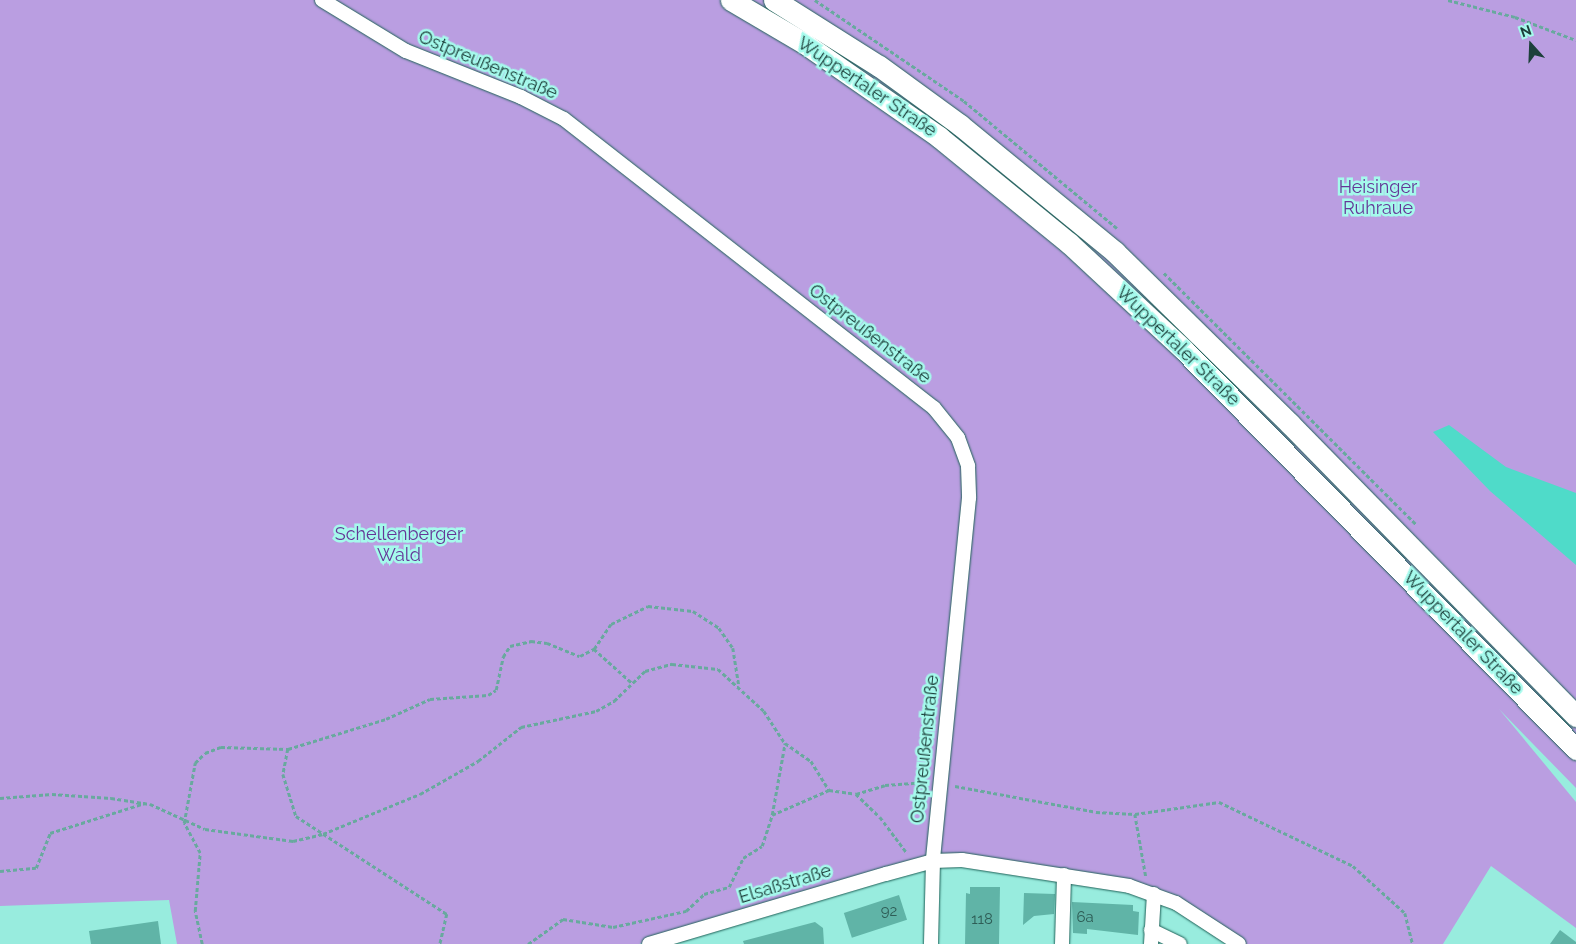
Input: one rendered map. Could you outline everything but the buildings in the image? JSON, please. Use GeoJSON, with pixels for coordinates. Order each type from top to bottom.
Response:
{"type":"FeatureCollection","features":[{"type":"Feature","properties":{"kind":"main road","name":"Wuppertaler Straße"},"geometry":{"type":"LineString","coordinates":[[731,0],[804,43],[940,137],[1069,243],[1183,349],[1576,749]]}},
{"type":"Feature","properties":{"kind":"main road","name":"Wuppertaler Straße"},"geometry":{"type":"LineString","coordinates":[[774,0],[879,66],[960,124],[1115,252],[1276,410],[1576,716]]}},
{"type":"Feature","properties":{"kind":"street","name":"Ostpreußenstraße"},"geometry":{"type":"LineString","coordinates":[[322,0],[406,51],[521,97],[564,119],[887,371],[950,426],[964,450],[969,490],[933,861],[931,944]]}},
{"type":"Feature","properties":{"kind":"street","name":"Elsaßstraße"},"geometry":{"type":"LineString","coordinates":[[649,944],[933,861],[962,860],[1064,874],[1154,894],[1176,902],[1239,944]]}},
{"type":"Feature","properties":{"kind":"street"},"geometry":{"type":"LineString","coordinates":[[1062,944],[1064,874]]}},
{"type":"Feature","properties":{"kind":"street"},"geometry":{"type":"LineString","coordinates":[[1154,894],[1151,937],[1180,944]]}},
{"type":"Feature","properties":{"kind":"path"},"geometry":{"type":"LineString","coordinates":[[1448,0],[1515,18],[1576,40]]}},
{"type":"Feature","properties":{"kind":"path"},"geometry":{"type":"LineString","coordinates":[[202,944],[195,911],[200,853],[184,823],[195,763],[205,754],[221,747],[288,749],[386,719],[430,699],[488,696],[496,690],[503,657],[510,646],[531,641],[547,642],[580,656],[594,649],[612,624],[628,613],[648,606],[693,611],[720,628],[733,648],[739,686]]}},
{"type":"Feature","properties":{"kind":"path"},"geometry":{"type":"LineString","coordinates":[[594,649],[632,684]]}},
{"type":"Feature","properties":{"kind":"path"},"geometry":{"type":"LineString","coordinates":[[0,798],[68,794],[145,803],[184,823],[293,841],[323,834],[449,779],[522,727],[596,711],[614,701],[645,672],[672,664],[712,666],[739,686],[764,711],[785,743],[811,761],[829,790]]}},
{"type":"Feature","properties":{"kind":"path"},"geometry":{"type":"LineString","coordinates":[[528,944],[563,919],[613,927],[686,911],[704,894],[729,888],[743,858],[762,846],[772,815],[785,743]]}},
{"type":"Feature","properties":{"kind":"path"},"geometry":{"type":"LineString","coordinates":[[288,749],[283,774],[296,816],[447,914],[440,944]]}},
{"type":"Feature","properties":{"kind":"path"},"geometry":{"type":"LineString","coordinates":[[772,815],[829,790],[856,794],[907,782],[941,783],[1038,803],[1135,814],[1219,802],[1353,866],[1405,913],[1413,944]]}},
{"type":"Feature","properties":{"kind":"path"},"geometry":{"type":"LineString","coordinates":[[856,794],[891,831],[915,866]]}},
{"type":"Feature","properties":{"kind":"path"},"geometry":{"type":"LineString","coordinates":[[0,872],[36,868],[50,833],[145,803]]}},
{"type":"Feature","properties":{"kind":"path"},"geometry":{"type":"LineString","coordinates":[[1135,814],[1147,882],[1154,894]]}},
{"type":"Feature","properties":{"kind":"green space","name":"Schellenberger Wald"},"geometry":{"type":"Polygon","coordinates":[[[0,0],[1576,0],[1576,788],[1499,709],[1576,802],[1576,928],[1491,866],[1443,944],[1241,944],[1179,901],[961,858],[639,944],[177,944],[169,900],[0,906],[0,0]]]}},
{"type":"Feature","properties":{"kind":"shaded area"},"geometry":{"type":"Polygon","coordinates":[[[1449,425],[1506,467],[1576,493],[1576,565],[1490,491],[1433,432],[1449,425]]]}},
{"type":"Feature","properties":{"kind":"park label","name":"Heisinger Ruhraue"},"geometry":{"type":"Point","coordinates":[1378,198]}}]}
